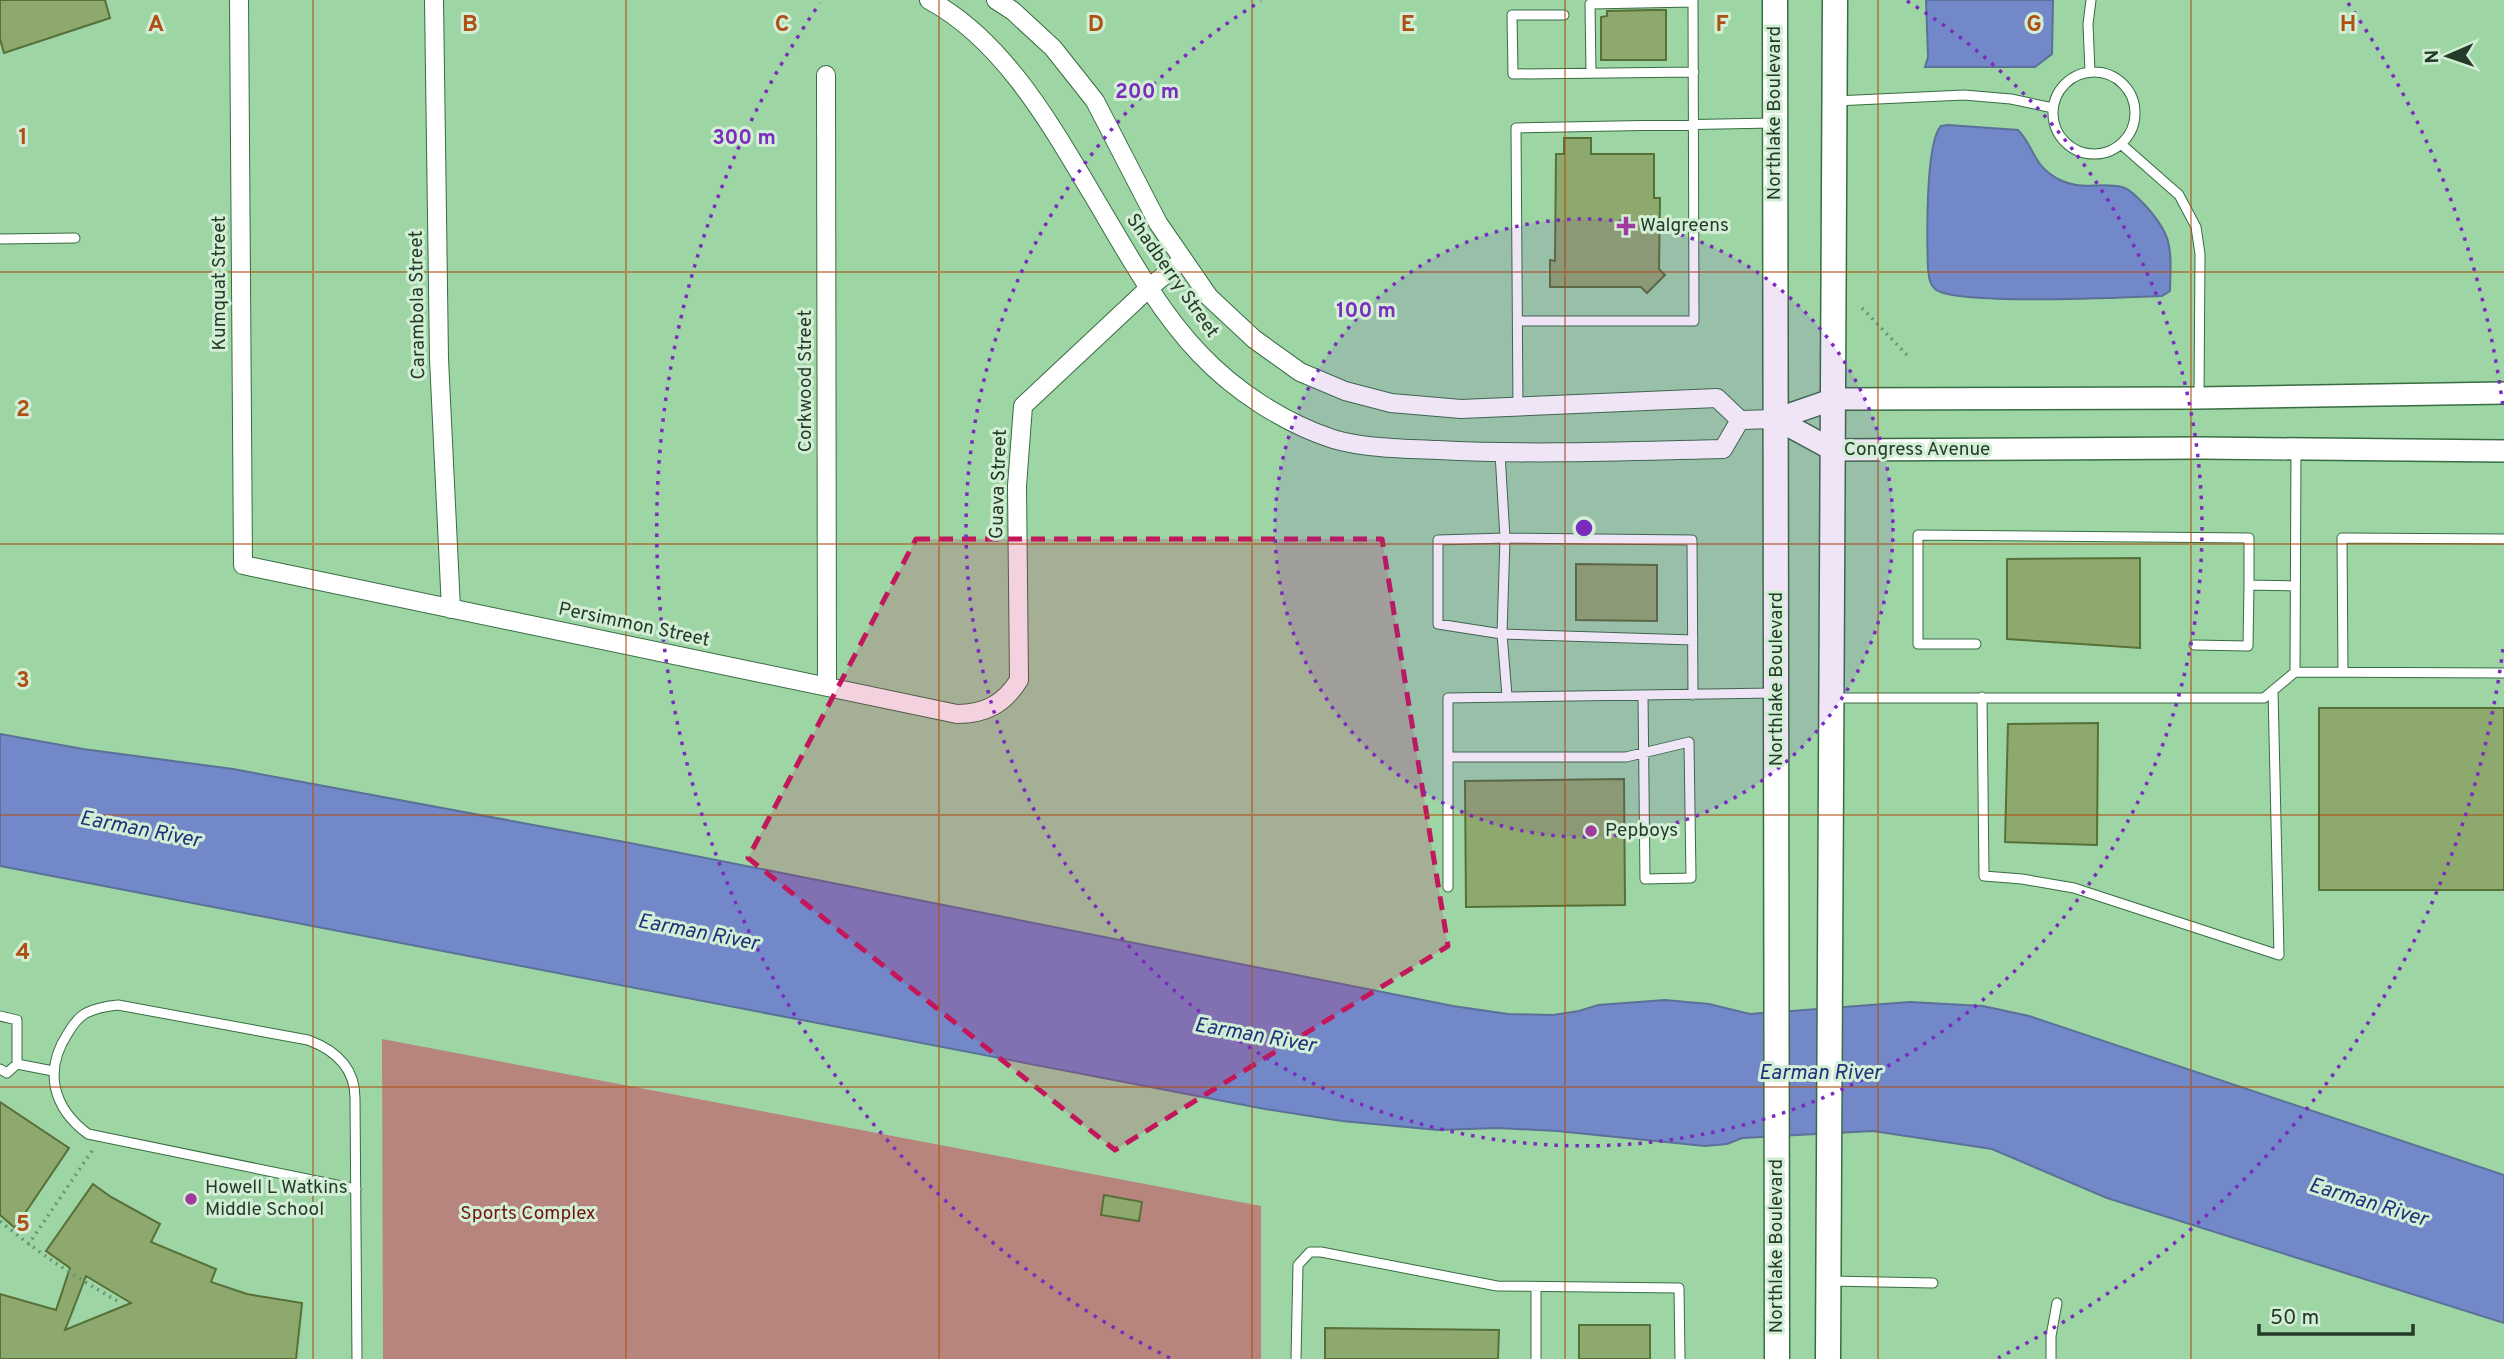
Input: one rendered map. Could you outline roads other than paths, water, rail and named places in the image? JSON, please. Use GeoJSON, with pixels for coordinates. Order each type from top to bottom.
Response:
{"type":"FeatureCollection","features":[{"type":"Feature","properties":{"kind":"main road","name":"Northlake Boulevard"},"geometry":{"type":"LineString","coordinates":[[1775,0],[1777,1359]]}},
{"type":"Feature","properties":{"kind":"main road"},"geometry":{"type":"LineString","coordinates":[[1828,1359],[1835,0]]}},
{"type":"Feature","properties":{"kind":"street","name":"Kumquat Street"},"geometry":{"type":"LineString","coordinates":[[239,0],[243,565]]}},
{"type":"Feature","properties":{"kind":"street","name":"Carambola Street"},"geometry":{"type":"LineString","coordinates":[[434,0],[439,359],[451,609]]}},
{"type":"Feature","properties":{"kind":"street","name":"Shadberry Street"},"geometry":{"type":"LineString","coordinates":[[929,0],[973,32],[1015,75],[1052,125],[1150,287],[1181,332],[1201,355],[1246,394],[1305,428],[1335,439],[1397,448],[1500,453],[1723,449],[1740,420],[1717,398],[1461,409],[1391,403],[1345,391],[1300,372],[1254,339],[1209,297],[1157,223],[1095,101],[1053,48],[1013,11],[996,0]]}},
{"type":"Feature","properties":{"kind":"street","name":"Corkwood Street"},"geometry":{"type":"LineString","coordinates":[[826,75],[827,687]]}},
{"type":"Feature","properties":{"kind":"street","name":"Guava Street"},"geometry":{"type":"LineString","coordinates":[[1011,693],[1019,680],[1017,486],[1023,406],[1150,287],[1183,260]]}},
{"type":"Feature","properties":{"kind":"street"},"geometry":{"type":"LineString","coordinates":[[1740,420],[1776,419],[1834,399],[2199,398],[2504,393]]}},
{"type":"Feature","properties":{"kind":"street","name":"Congress Avenue"},"geometry":{"type":"LineString","coordinates":[[1776,419],[1833,450],[2504,451]]}},
{"type":"Feature","properties":{"kind":"street","name":"Persimmon Street"},"geometry":{"type":"LineString","coordinates":[[243,565],[957,714],[987,710],[1011,693]]}},
{"type":"Feature","properties":{"kind":"lane"},"geometry":{"type":"LineString","coordinates":[[2090,72],[2088,24],[2091,0]]}},
{"type":"Feature","properties":{"kind":"lane"},"geometry":{"type":"LineString","coordinates":[[1518,321],[1694,321],[1693,1],[1590,4],[1591,73]]}},
{"type":"Feature","properties":{"kind":"lane"},"geometry":{"type":"LineString","coordinates":[[1564,15],[1513,15],[1513,74],[1694,72]]}},
{"type":"Feature","properties":{"kind":"lane"},"geometry":{"type":"LineString","coordinates":[[2090,72],[2108,75],[2123,85],[2133,100],[2135,118],[2128,136],[2121,144],[2098,155],[2080,152],[2064,142],[2055,127],[2053,108],[2059,91],[2072,78],[2090,72]]}},
{"type":"Feature","properties":{"kind":"lane"},"geometry":{"type":"LineString","coordinates":[[1835,101],[1965,95],[2000,98],[2053,108]]}},
{"type":"Feature","properties":{"kind":"lane"},"geometry":{"type":"LineString","coordinates":[[1518,408],[1516,128],[1775,122]]}},
{"type":"Feature","properties":{"kind":"lane"},"geometry":{"type":"LineString","coordinates":[[2121,144],[2179,195],[2196,227],[2200,254],[2199,398]]}},
{"type":"Feature","properties":{"kind":"lane"},"geometry":{"type":"LineString","coordinates":[[0,239],[75,238]]}},
{"type":"Feature","properties":{"kind":"lane"},"geometry":{"type":"LineString","coordinates":[[2295,449],[2295,672]]}},
{"type":"Feature","properties":{"kind":"lane"},"geometry":{"type":"LineString","coordinates":[[1500,453],[1505,538],[1502,634],[1507,696]]}},
{"type":"Feature","properties":{"kind":"lane"},"geometry":{"type":"LineString","coordinates":[[1976,644],[1918,644],[1918,535],[2249,538],[2248,646],[2194,645]]}},
{"type":"Feature","properties":{"kind":"lane"},"geometry":{"type":"LineString","coordinates":[[2343,672],[2342,538],[2504,539]]}},
{"type":"Feature","properties":{"kind":"lane"},"geometry":{"type":"LineString","coordinates":[[1693,640],[1502,634],[1438,624],[1438,540],[1692,540],[1693,640],[1693,695]]}},
{"type":"Feature","properties":{"kind":"lane"},"geometry":{"type":"LineString","coordinates":[[2249,585],[2295,586]]}},
{"type":"Feature","properties":{"kind":"lane"},"geometry":{"type":"LineString","coordinates":[[1831,698],[2264,698],[2295,672],[2504,673]]}},
{"type":"Feature","properties":{"kind":"lane"},"geometry":{"type":"LineString","coordinates":[[1982,697],[1984,876],[2022,878],[2074,888],[2279,955],[2273,690]]}},
{"type":"Feature","properties":{"kind":"lane"},"geometry":{"type":"LineString","coordinates":[[1448,887],[1448,698],[1777,693]]}},
{"type":"Feature","properties":{"kind":"lane"},"geometry":{"type":"LineString","coordinates":[[1448,757],[1626,757],[1644,753],[1689,742],[1691,878],[1645,879],[1644,753],[1643,695]]}},
{"type":"Feature","properties":{"kind":"lane"},"geometry":{"type":"LineString","coordinates":[[356,1189],[88,1134],[68,1116],[57,1095],[53,1071],[61,1042],[85,1014],[102,1007],[118,1005],[309,1041],[325,1047],[341,1058],[351,1073],[355,1098],[356,1189],[357,1359]]}},
{"type":"Feature","properties":{"kind":"lane"},"geometry":{"type":"LineString","coordinates":[[0,1016],[17,1020],[17,1064],[7,1073],[0,1069]]}},
{"type":"Feature","properties":{"kind":"lane"},"geometry":{"type":"LineString","coordinates":[[17,1064],[53,1071]]}},
{"type":"Feature","properties":{"kind":"lane"},"geometry":{"type":"LineString","coordinates":[[1296,1359],[1298,1265],[1310,1252],[1497,1286],[1679,1288],[1680,1359]]}},
{"type":"Feature","properties":{"kind":"lane"},"geometry":{"type":"LineString","coordinates":[[1829,1281],[1933,1283]]}},
{"type":"Feature","properties":{"kind":"lane"},"geometry":{"type":"LineString","coordinates":[[1536,1287],[1536,1359]]}},
{"type":"Feature","properties":{"kind":"lane"},"geometry":{"type":"LineString","coordinates":[[2051,1359],[2051,1336],[2057,1303]]}},
{"type":"Feature","properties":{"kind":"water"},"geometry":{"type":"Polygon","coordinates":[[[1926,0],[2053,0],[2052,54],[2035,67],[1925,67],[1928,57],[1926,0]]]}},
{"type":"Feature","properties":{"kind":"water"},"geometry":{"type":"Polygon","coordinates":[[[1941,126],[2018,130],[2038,161],[2058,179],[2083,186],[2114,185],[2131,191],[2153,214],[2169,243],[2170,291],[2162,296],[2006,299],[1949,294],[1935,289],[1930,282],[1928,269],[1930,172],[1936,136],[1941,126]]]}},
{"type":"Feature","properties":{"kind":"water","name":"Earman River"},"geometry":{"type":"Polygon","coordinates":[[[0,734],[83,749],[233,769],[630,843],[1453,1006],[1508,1014],[1553,1015],[1598,1005],[1665,1000],[1709,1004],[1750,1014],[1910,1002],[1983,1006],[2029,1016],[2504,1175],[2504,1323],[2107,1198],[1992,1149],[1873,1131],[1742,1138],[1727,1144],[1705,1146],[1557,1131],[1497,1128],[1438,1130],[1342,1121],[1265,1109],[0,866],[0,734]]]}},
{"type":"Feature","properties":{"kind":"place","name":"Walgreens"},"geometry":{"type":"Point","coordinates":[1626,226]}},
{"type":"Feature","properties":{"kind":"place","name":"Pepboys"},"geometry":{"type":"Point","coordinates":[1591,831]}},
{"type":"Feature","properties":{"kind":"place","name":"Howell L Watkins Middle School"},"geometry":{"type":"Point","coordinates":[191,1199]}},
{"type":"Feature","properties":{"kind":"park label","name":"Sports Complex"},"geometry":{"type":"Point","coordinates":[528,1214]}}]}
